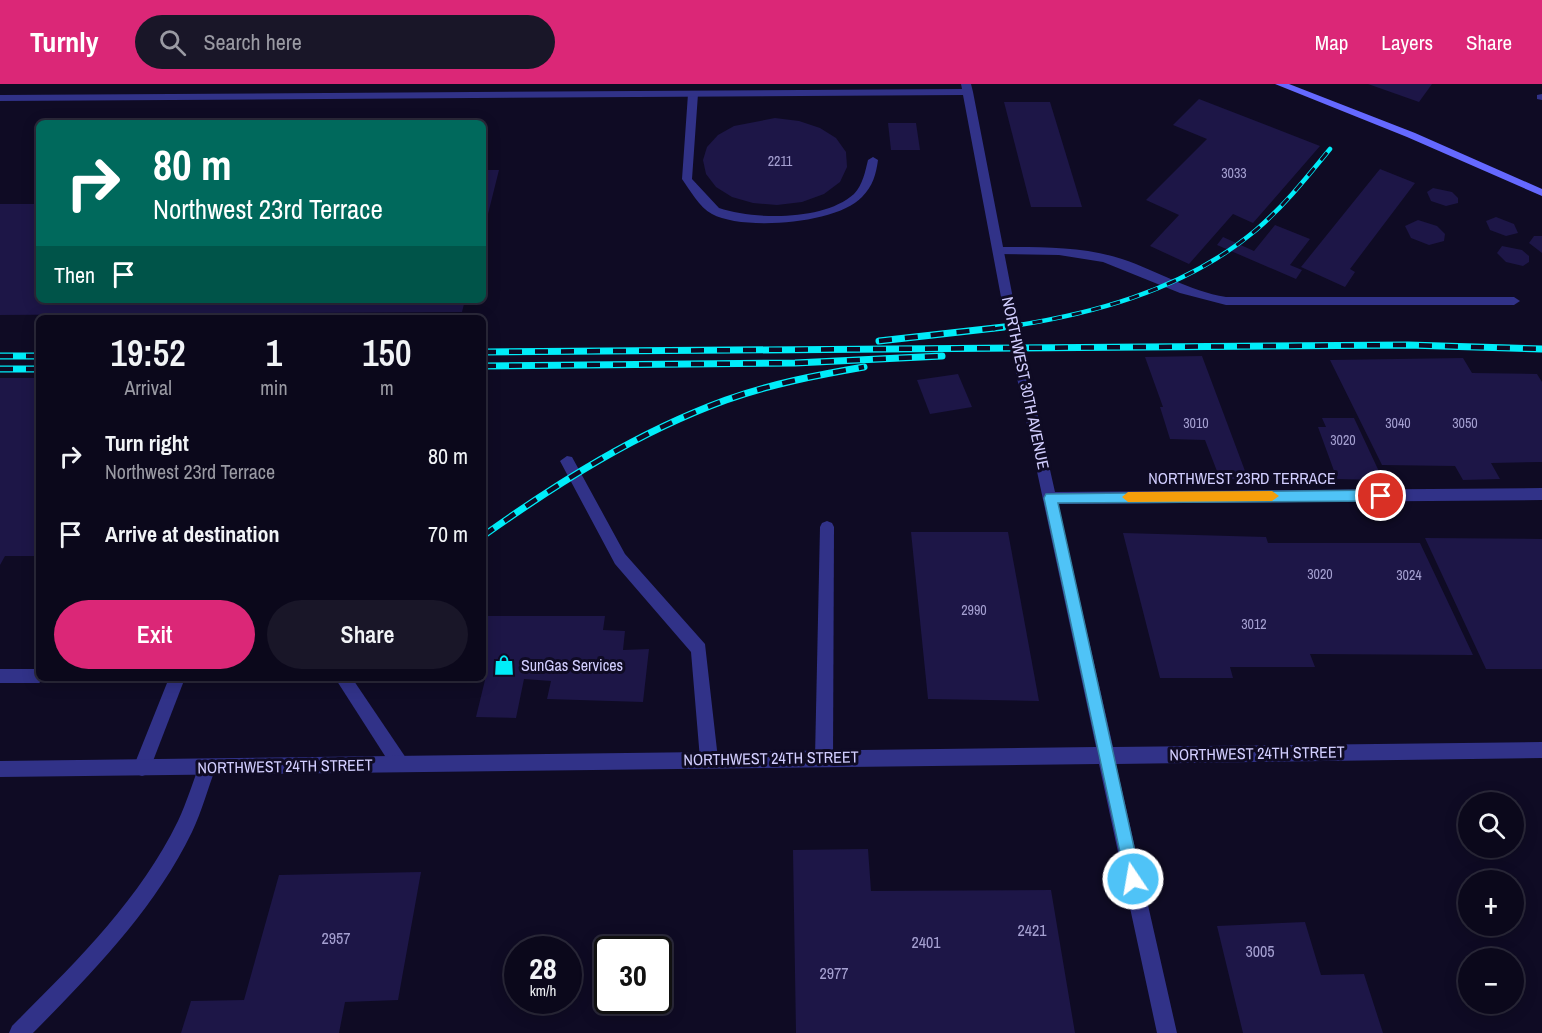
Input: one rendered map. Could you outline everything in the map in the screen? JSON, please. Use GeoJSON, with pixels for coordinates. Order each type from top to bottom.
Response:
{"type":"FeatureCollection","features":[{"type":"Feature","properties":{"kind":"main road"},"geometry":{"type":"LineString","coordinates":[[1280,84],[1411,135],[1542,193]]}},
{"type":"Feature","properties":{"kind":"street"},"geometry":{"type":"LineString","coordinates":[[277,96],[283,84]]}},
{"type":"Feature","properties":{"kind":"street"},"geometry":{"type":"LineString","coordinates":[[0,98],[693,94],[967,88]]}},
{"type":"Feature","properties":{"kind":"street","name":"NORTHWEST 30TH AVENUE"},"geometry":{"type":"LineString","coordinates":[[967,88],[1017,350],[1167,1033]]}},
{"type":"Feature","properties":{"kind":"street"},"geometry":{"type":"LineString","coordinates":[[693,94],[687,179],[715,211],[753,219],[803,219],[813,216],[842,206],[867,189],[873,170],[873,160]]}},
{"type":"Feature","properties":{"kind":"street"},"geometry":{"type":"LineString","coordinates":[[999,251],[1058,251],[1089,255],[1118,262],[1201,298],[1226,301],[1514,302]]}},
{"type":"Feature","properties":{"kind":"street"},"geometry":{"type":"LineString","coordinates":[[567,461],[620,558],[699,649],[709,759]]}},
{"type":"Feature","properties":{"kind":"street","name":"NORTHWEST 23RD TERRACE"},"geometry":{"type":"LineString","coordinates":[[1051,498],[1542,495]]}},
{"type":"Feature","properties":{"kind":"street"},"geometry":{"type":"LineString","coordinates":[[824,757],[827,527]]}},
{"type":"Feature","properties":{"kind":"street"},"geometry":{"type":"LineString","coordinates":[[0,676],[36,676]]}},
{"type":"Feature","properties":{"kind":"street"},"geometry":{"type":"LineString","coordinates":[[142,768],[176,681]]}},
{"type":"Feature","properties":{"kind":"street"},"geometry":{"type":"LineString","coordinates":[[345,681],[400,764]]}},
{"type":"Feature","properties":{"kind":"street","name":"NORTHWEST 24TH STREET"},"geometry":{"type":"LineString","coordinates":[[0,769],[824,757],[1542,750]]}},
{"type":"Feature","properties":{"kind":"street"},"geometry":{"type":"LineString","coordinates":[[19,1033],[93,958],[144,896],[185,826],[207,767]]}},
{"type":"Feature","properties":{"kind":"building"},"geometry":{"type":"Polygon","coordinates":[[[1368,84],[1432,84],[1419,102],[1368,84]]]}},
{"type":"Feature","properties":{"kind":"building"},"geometry":{"type":"Polygon","coordinates":[[[1199,99],[1320,146],[1253,223],[1233,214],[1189,264],[1150,246],[1179,215],[1146,200],[1207,139],[1173,125],[1199,99]]]}},
{"type":"Feature","properties":{"kind":"building"},"geometry":{"type":"Polygon","coordinates":[[[1004,102],[1050,102],[1082,207],[1031,207],[1004,102]]]}},
{"type":"Feature","properties":{"kind":"building"},"geometry":{"type":"Polygon","coordinates":[[[775,118],[799,121],[820,128],[836,138],[846,152],[847,167],[840,182],[824,194],[802,202],[777,205],[753,203],[732,197],[716,187],[706,174],[703,160],[707,147],[718,135],[734,126],[775,118]]]}},
{"type":"Feature","properties":{"kind":"building"},"geometry":{"type":"Polygon","coordinates":[[[888,123],[916,123],[920,150],[891,150],[888,123]]]}},
{"type":"Feature","properties":{"kind":"building"},"geometry":{"type":"Polygon","coordinates":[[[1380,169],[1415,183],[1350,269],[1355,272],[1345,287],[1301,267],[1380,169]]]}},
{"type":"Feature","properties":{"kind":"building"},"geometry":{"type":"Polygon","coordinates":[[[486,170],[499,170],[486,222],[486,170]]]}},
{"type":"Feature","properties":{"kind":"building"},"geometry":{"type":"Polygon","coordinates":[[[1433,188],[1452,192],[1458,198],[1458,203],[1446,206],[1431,201],[1427,192],[1433,188]]]}},
{"type":"Feature","properties":{"kind":"building"},"geometry":{"type":"Polygon","coordinates":[[[0,204],[36,204],[36,303],[464,303],[462,312],[0,315],[0,204]]]}},
{"type":"Feature","properties":{"kind":"building"},"geometry":{"type":"Polygon","coordinates":[[[1496,217],[1514,224],[1518,233],[1506,236],[1490,230],[1486,221],[1496,217]]]}},
{"type":"Feature","properties":{"kind":"building"},"geometry":{"type":"Polygon","coordinates":[[[1418,220],[1437,226],[1445,234],[1444,241],[1429,245],[1411,238],[1405,226],[1418,220]]]}},
{"type":"Feature","properties":{"kind":"building"},"geometry":{"type":"Polygon","coordinates":[[[1275,225],[1310,239],[1290,265],[1302,270],[1296,279],[1217,245],[1223,237],[1254,251],[1275,225]]]}},
{"type":"Feature","properties":{"kind":"building"},"geometry":{"type":"Polygon","coordinates":[[[1534,236],[1542,236],[1542,253],[1529,243],[1534,236]]]}},
{"type":"Feature","properties":{"kind":"building"},"geometry":{"type":"Polygon","coordinates":[[[1502,246],[1522,250],[1529,256],[1529,262],[1523,266],[1506,262],[1497,253],[1502,246]]]}},
{"type":"Feature","properties":{"kind":"building"},"geometry":{"type":"Polygon","coordinates":[[[1202,356],[1248,479],[1220,479],[1205,440],[1170,439],[1160,407],[1163,407],[1145,357],[1202,356]]]}},
{"type":"Feature","properties":{"kind":"building"},"geometry":{"type":"Polygon","coordinates":[[[1463,358],[1472,373],[1537,374],[1542,382],[1542,462],[1491,463],[1500,479],[1463,480],[1455,466],[1382,465],[1330,360],[1463,358]]]}},
{"type":"Feature","properties":{"kind":"building"},"geometry":{"type":"Polygon","coordinates":[[[958,374],[972,407],[930,414],[917,380],[958,374]]]}},
{"type":"Feature","properties":{"kind":"building"},"geometry":{"type":"Polygon","coordinates":[[[0,378],[36,378],[36,556],[5,556],[0,565],[0,378]]]}},
{"type":"Feature","properties":{"kind":"building"},"geometry":{"type":"Polygon","coordinates":[[[1322,418],[1354,418],[1383,480],[1337,479],[1318,427],[1326,427],[1322,418]]]}},
{"type":"Feature","properties":{"kind":"building"},"geometry":{"type":"Polygon","coordinates":[[[911,532],[1008,532],[1039,701],[928,699],[911,532]]]}},
{"type":"Feature","properties":{"kind":"building"},"geometry":{"type":"Polygon","coordinates":[[[1123,533],[1266,537],[1268,543],[1420,543],[1473,655],[1310,654],[1315,667],[1230,667],[1233,678],[1160,678],[1123,533]]]}},
{"type":"Feature","properties":{"kind":"building"},"geometry":{"type":"Polygon","coordinates":[[[1425,538],[1542,539],[1542,669],[1486,669],[1425,538]]]}},
{"type":"Feature","properties":{"kind":"building"},"geometry":{"type":"Polygon","coordinates":[[[486,616],[605,616],[603,630],[625,631],[623,650],[649,649],[643,702],[547,699],[551,681],[524,679],[516,718],[476,717],[486,681],[486,616]]]}},
{"type":"Feature","properties":{"kind":"building"},"geometry":{"type":"Polygon","coordinates":[[[868,849],[871,891],[1051,890],[1075,1033],[796,1033],[793,850],[868,849]]]}},
{"type":"Feature","properties":{"kind":"building"},"geometry":{"type":"Polygon","coordinates":[[[421,872],[398,1000],[345,1002],[339,1033],[181,1033],[191,1001],[244,1000],[279,875],[421,872]]]}},
{"type":"Feature","properties":{"kind":"building"},"geometry":{"type":"Polygon","coordinates":[[[1305,922],[1321,975],[1364,974],[1383,1033],[1243,1033],[1217,926],[1305,922]]]}},
{"type":"Feature","properties":{"kind":"railway"},"geometry":{"type":"LineString","coordinates":[[993,329],[1028,324],[1098,308],[1132,298],[1197,270],[1227,252],[1266,221],[1330,149]]}},
{"type":"Feature","properties":{"kind":"railway"},"geometry":{"type":"LineString","coordinates":[[879,341],[1004,327]]}},
{"type":"Feature","properties":{"kind":"railway"},"geometry":{"type":"LineString","coordinates":[[486,352],[1408,345],[1542,349]]}},
{"type":"Feature","properties":{"kind":"railway"},"geometry":{"type":"LineString","coordinates":[[0,356],[36,356]]}},
{"type":"Feature","properties":{"kind":"railway"},"geometry":{"type":"LineString","coordinates":[[486,366],[795,363],[942,356]]}},
{"type":"Feature","properties":{"kind":"railway"},"geometry":{"type":"LineString","coordinates":[[486,534],[541,496],[600,460],[693,413],[760,389],[864,367]]}},
{"type":"Feature","properties":{"kind":"railway"},"geometry":{"type":"LineString","coordinates":[[0,369],[36,369]]}},
{"type":"Feature","properties":{"kind":"slow traffic"},"geometry":{"type":"LineString","coordinates":[[1128,497],[1272,496]]}},
{"type":"Feature","properties":{"kind":"place","name":"SunGas Services"},"geometry":{"type":"Point","coordinates":[504,665]}},
{"type":"Feature","properties":{"kind":"route"},"geometry":{"type":"LineString","coordinates":[[1133,879],[1051,498],[1381,496]]}}]}
